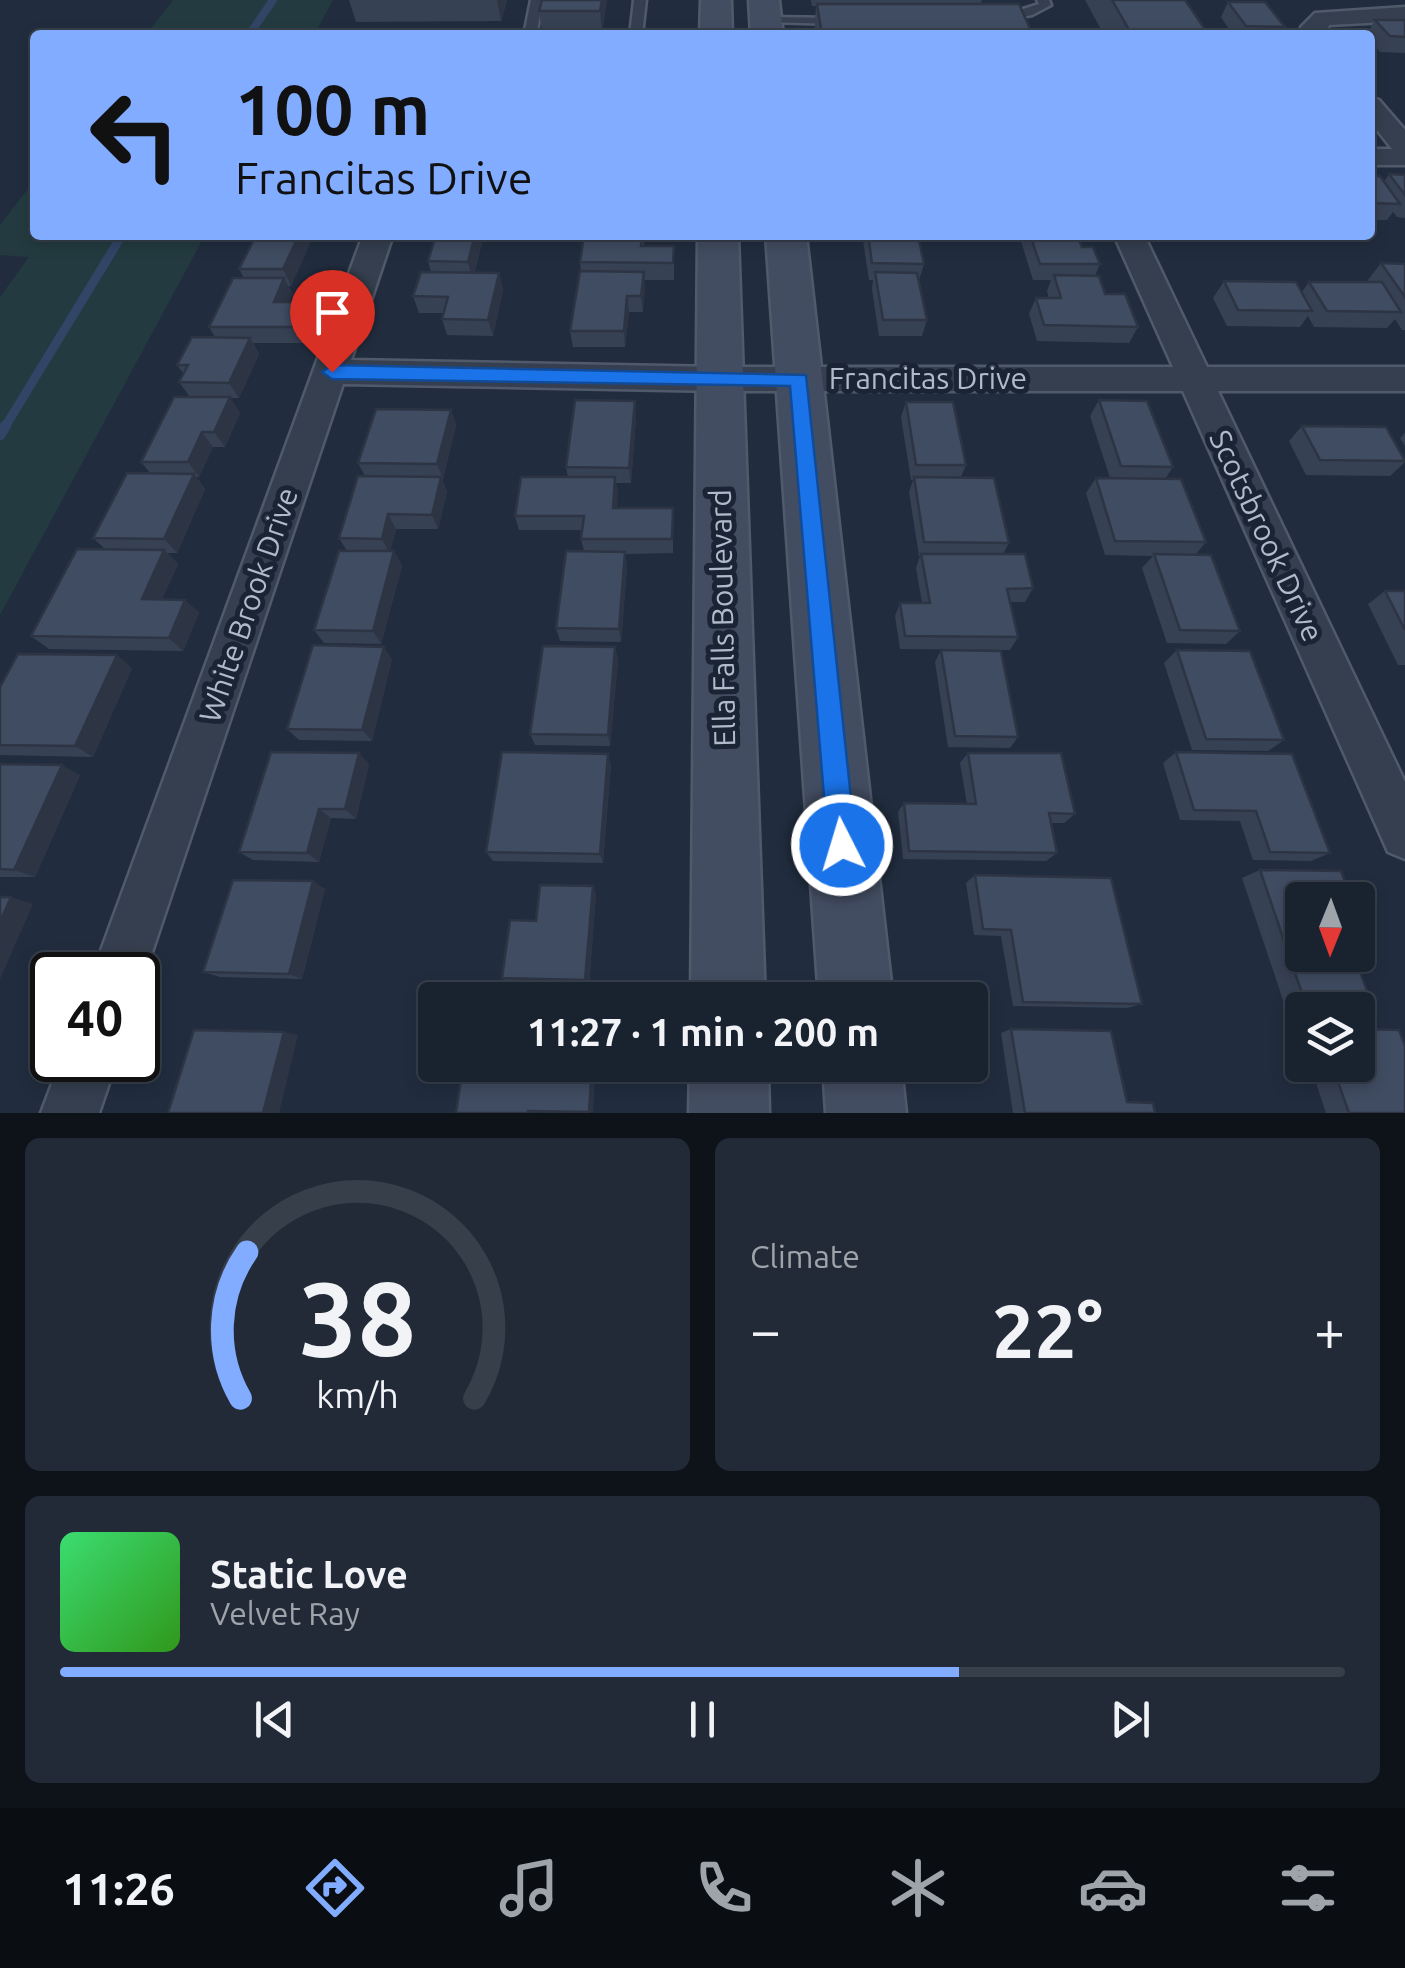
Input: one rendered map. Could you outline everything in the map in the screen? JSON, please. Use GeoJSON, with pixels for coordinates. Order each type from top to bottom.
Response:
{"type":"FeatureCollection","features":[{"type":"Feature","properties":{"kind":"street"},"geometry":{"type":"LineString","coordinates":[[716,0],[716,30]]}},
{"type":"Feature","properties":{"kind":"street"},"geometry":{"type":"LineString","coordinates":[[1313,30],[1323,18],[1405,14]]}},
{"type":"Feature","properties":{"kind":"street"},"geometry":{"type":"LineString","coordinates":[[1375,111],[1405,148]]}},
{"type":"Feature","properties":{"kind":"street"},"geometry":{"type":"LineString","coordinates":[[1375,157],[1405,157]]}},
{"type":"Feature","properties":{"kind":"street","name":"White Brook Drive"},"geometry":{"type":"LineString","coordinates":[[127,952],[376,240]]}},
{"type":"Feature","properties":{"kind":"street","name":"Ella Falls Boulevard"},"geometry":{"type":"LineString","coordinates":[[718,240],[728,982]]}},
{"type":"Feature","properties":{"kind":"street"},"geometry":{"type":"LineString","coordinates":[[786,240],[854,982]]}},
{"type":"Feature","properties":{"kind":"street","name":"Scotsbrook Drive"},"geometry":{"type":"LineString","coordinates":[[1131,240],[1193,378],[1385,752],[1405,835]]}},
{"type":"Feature","properties":{"kind":"street","name":"Francitas Drive"},"geometry":{"type":"LineString","coordinates":[[332,372],[799,380],[1405,379]]}},
{"type":"Feature","properties":{"kind":"street"},"geometry":{"type":"LineString","coordinates":[[70,1113],[81,1082]]}},
{"type":"Feature","properties":{"kind":"street"},"geometry":{"type":"LineString","coordinates":[[729,1082],[730,1113]]}},
{"type":"Feature","properties":{"kind":"street"},"geometry":{"type":"LineString","coordinates":[[863,1082],[866,1113]]}},
{"type":"Feature","properties":{"kind":"lane"},"geometry":{"type":"LineString","coordinates":[[531,30],[538,0]]}},
{"type":"Feature","properties":{"kind":"lane"},"geometry":{"type":"LineString","coordinates":[[637,30],[640,0]]}},
{"type":"Feature","properties":{"kind":"lane"},"geometry":{"type":"LineString","coordinates":[[982,20],[1028,13],[1046,4],[1043,0]]}},
{"type":"Feature","properties":{"kind":"lane"},"geometry":{"type":"LineString","coordinates":[[766,18],[856,21]]}},
{"type":"Feature","properties":{"kind":"green space"},"geometry":{"type":"Polygon","coordinates":[[[173,0],[333,0],[317,30],[150,30],[173,0]]]}},
{"type":"Feature","properties":{"kind":"green space"},"geometry":{"type":"Polygon","coordinates":[[[30,186],[30,240],[202,240],[0,615],[0,297],[29,257],[0,255],[0,225],[30,186]]]}},
{"type":"Feature","properties":{"kind":"building"},"geometry":{"type":"Polygon","coordinates":[[[542,0],[602,0],[600,11],[539,11],[542,0]]]}},
{"type":"Feature","properties":{"kind":"building"},"geometry":{"type":"Polygon","coordinates":[[[1112,0],[1185,0],[1206,30],[1129,30],[1112,0]]]}},
{"type":"Feature","properties":{"kind":"building"},"geometry":{"type":"Polygon","coordinates":[[[1228,2],[1265,2],[1285,27],[1246,26],[1228,2]]]}},
{"type":"Feature","properties":{"kind":"building"},"geometry":{"type":"Polygon","coordinates":[[[817,4],[1019,4],[1031,30],[821,30],[817,4]]]}},
{"type":"Feature","properties":{"kind":"building"},"geometry":{"type":"Polygon","coordinates":[[[1375,20],[1405,20],[1405,37],[1390,36],[1375,20]]]}},
{"type":"Feature","properties":{"kind":"building"},"geometry":{"type":"Polygon","coordinates":[[[1389,174],[1405,175],[1405,195],[1389,174]]]}},
{"type":"Feature","properties":{"kind":"building"},"geometry":{"type":"Polygon","coordinates":[[[1375,176],[1380,176],[1400,204],[1375,203],[1375,176]]]}},
{"type":"Feature","properties":{"kind":"building"},"geometry":{"type":"Polygon","coordinates":[[[254,240],[297,240],[283,269],[239,269],[254,240]]]}},
{"type":"Feature","properties":{"kind":"building"},"geometry":{"type":"Polygon","coordinates":[[[434,240],[474,240],[468,262],[428,261],[434,240]]]}},
{"type":"Feature","properties":{"kind":"building"},"geometry":{"type":"Polygon","coordinates":[[[583,240],[642,240],[641,246],[674,246],[673,263],[580,262],[583,240]]]}},
{"type":"Feature","properties":{"kind":"building"},"geometry":{"type":"Polygon","coordinates":[[[869,240],[919,240],[924,264],[872,263],[869,240]]]}},
{"type":"Feature","properties":{"kind":"building"},"geometry":{"type":"Polygon","coordinates":[[[1032,240],[1079,240],[1082,247],[1093,247],[1100,264],[1040,264],[1032,240]]]}},
{"type":"Feature","properties":{"kind":"building"},"geometry":{"type":"Polygon","coordinates":[[[1381,263],[1405,264],[1405,297],[1381,263]]]}},
{"type":"Feature","properties":{"kind":"building"},"geometry":{"type":"Polygon","coordinates":[[[580,271],[644,272],[641,296],[627,296],[624,331],[570,331],[580,271]]]}},
{"type":"Feature","properties":{"kind":"building"},"geometry":{"type":"Polygon","coordinates":[[[421,272],[499,273],[488,320],[442,319],[448,297],[413,296],[421,272]]]}},
{"type":"Feature","properties":{"kind":"building"},"geometry":{"type":"Polygon","coordinates":[[[875,272],[917,273],[927,320],[883,320],[875,272]]]}},
{"type":"Feature","properties":{"kind":"building"},"geometry":{"type":"Polygon","coordinates":[[[1054,275],[1099,276],[1105,294],[1125,294],[1138,327],[1044,325],[1036,298],[1061,298],[1054,275]]]}},
{"type":"Feature","properties":{"kind":"building"},"geometry":{"type":"Polygon","coordinates":[[[233,278],[284,278],[274,302],[310,302],[300,327],[209,327],[233,278]]]}},
{"type":"Feature","properties":{"kind":"building"},"geometry":{"type":"Polygon","coordinates":[[[1224,281],[1296,282],[1312,311],[1238,310],[1224,281]]]}},
{"type":"Feature","properties":{"kind":"building"},"geometry":{"type":"Polygon","coordinates":[[[1309,282],[1382,282],[1401,312],[1327,311],[1309,282]]]}},
{"type":"Feature","properties":{"kind":"building"},"geometry":{"type":"Polygon","coordinates":[[[192,337],[250,338],[229,383],[179,382],[188,365],[177,365],[192,337]]]}},
{"type":"Feature","properties":{"kind":"building"},"geometry":{"type":"Polygon","coordinates":[[[174,397],[230,397],[214,432],[202,432],[188,462],[141,462],[174,397]]]}},
{"type":"Feature","properties":{"kind":"building"},"geometry":{"type":"Polygon","coordinates":[[[575,400],[635,401],[629,468],[566,467],[575,400]]]}},
{"type":"Feature","properties":{"kind":"building"},"geometry":{"type":"Polygon","coordinates":[[[1099,400],[1147,401],[1173,467],[1121,466],[1099,400]]]}},
{"type":"Feature","properties":{"kind":"building"},"geometry":{"type":"Polygon","coordinates":[[[906,402],[953,402],[966,465],[916,465],[906,402]]]}},
{"type":"Feature","properties":{"kind":"building"},"geometry":{"type":"Polygon","coordinates":[[[376,409],[451,410],[437,464],[358,463],[376,409]]]}},
{"type":"Feature","properties":{"kind":"building"},"geometry":{"type":"Polygon","coordinates":[[[1302,426],[1386,427],[1405,461],[1320,460],[1302,426]]]}},
{"type":"Feature","properties":{"kind":"building"},"geometry":{"type":"Polygon","coordinates":[[[127,473],[194,474],[164,539],[93,538],[127,473]]]}},
{"type":"Feature","properties":{"kind":"building"},"geometry":{"type":"Polygon","coordinates":[[[358,476],[441,477],[432,515],[388,514],[382,539],[339,538],[358,476]]]}},
{"type":"Feature","properties":{"kind":"building"},"geometry":{"type":"Polygon","coordinates":[[[521,477],[615,477],[613,508],[673,508],[672,539],[581,539],[584,516],[515,516],[521,477]]]}},
{"type":"Feature","properties":{"kind":"building"},"geometry":{"type":"Polygon","coordinates":[[[914,477],[994,478],[1009,543],[924,542],[914,477]]]}},
{"type":"Feature","properties":{"kind":"building"},"geometry":{"type":"Polygon","coordinates":[[[1096,478],[1181,479],[1206,542],[1115,541],[1096,478]]]}},
{"type":"Feature","properties":{"kind":"building"},"geometry":{"type":"Polygon","coordinates":[[[77,549],[164,550],[142,599],[185,600],[169,638],[31,636],[77,549]]]}},
{"type":"Feature","properties":{"kind":"building"},"geometry":{"type":"Polygon","coordinates":[[[339,551],[394,551],[373,631],[314,630],[339,551]]]}},
{"type":"Feature","properties":{"kind":"building"},"geometry":{"type":"Polygon","coordinates":[[[566,551],[625,552],[619,629],[556,628],[566,551]]]}},
{"type":"Feature","properties":{"kind":"building"},"geometry":{"type":"Polygon","coordinates":[[[921,554],[1025,554],[1033,588],[1007,589],[1018,637],[905,636],[900,603],[930,603],[921,554]]]}},
{"type":"Feature","properties":{"kind":"building"},"geometry":{"type":"Polygon","coordinates":[[[1154,554],[1211,555],[1240,631],[1180,630],[1154,554]]]}},
{"type":"Feature","properties":{"kind":"building"},"geometry":{"type":"Polygon","coordinates":[[[1385,591],[1405,591],[1405,630],[1385,591]]]}},
{"type":"Feature","properties":{"kind":"building"},"geometry":{"type":"Polygon","coordinates":[[[313,645],[384,647],[362,730],[287,729],[313,645]]]}},
{"type":"Feature","properties":{"kind":"building"},"geometry":{"type":"Polygon","coordinates":[[[543,646],[615,647],[608,735],[530,734],[543,646]]]}},
{"type":"Feature","properties":{"kind":"building"},"geometry":{"type":"Polygon","coordinates":[[[941,650],[1001,651],[1018,737],[955,736],[941,650]]]}},
{"type":"Feature","properties":{"kind":"building"},"geometry":{"type":"Polygon","coordinates":[[[1177,650],[1250,651],[1284,740],[1206,739],[1177,650]]]}},
{"type":"Feature","properties":{"kind":"building"},"geometry":{"type":"Polygon","coordinates":[[[18,654],[117,655],[75,746],[0,745],[0,687],[18,654]]]}},
{"type":"Feature","properties":{"kind":"building"},"geometry":{"type":"Polygon","coordinates":[[[271,752],[359,753],[345,809],[319,809],[307,853],[239,852],[271,752]]]}},
{"type":"Feature","properties":{"kind":"building"},"geometry":{"type":"Polygon","coordinates":[[[502,752],[608,754],[600,854],[486,852],[502,752]]]}},
{"type":"Feature","properties":{"kind":"building"},"geometry":{"type":"Polygon","coordinates":[[[1176,752],[1292,754],[1330,853],[1270,852],[1256,811],[1194,810],[1176,752]]]}},
{"type":"Feature","properties":{"kind":"building"},"geometry":{"type":"Polygon","coordinates":[[[968,753],[1061,753],[1075,814],[1049,813],[1057,853],[909,851],[904,803],[976,804],[968,753]]]}},
{"type":"Feature","properties":{"kind":"building"},"geometry":{"type":"Polygon","coordinates":[[[0,764],[62,765],[14,870],[0,869],[0,764]]]}},
{"type":"Feature","properties":{"kind":"building"},"geometry":{"type":"Polygon","coordinates":[[[1260,870],[1341,871],[1345,882],[1285,882],[1285,943],[1260,870]]]}},
{"type":"Feature","properties":{"kind":"building"},"geometry":{"type":"Polygon","coordinates":[[[975,875],[1111,878],[1142,1004],[1023,1002],[1011,930],[983,929],[975,875]]]}},
{"type":"Feature","properties":{"kind":"building"},"geometry":{"type":"Polygon","coordinates":[[[233,880],[313,881],[289,974],[203,972],[233,880]]]}},
{"type":"Feature","properties":{"kind":"building"},"geometry":{"type":"Polygon","coordinates":[[[540,885],[593,886],[585,980],[502,978],[510,920],[536,921],[540,885]]]}},
{"type":"Feature","properties":{"kind":"building"},"geometry":{"type":"Polygon","coordinates":[[[0,897],[11,897],[0,922],[0,897]]]}},
{"type":"Feature","properties":{"kind":"building"},"geometry":{"type":"Polygon","coordinates":[[[1295,972],[1360,972],[1368,992],[1302,992],[1295,972]]]}},
{"type":"Feature","properties":{"kind":"building"},"geometry":{"type":"Polygon","coordinates":[[[1011,1029],[1111,1031],[1127,1102],[1153,1103],[1155,1113],[1025,1113],[1011,1029]]]}},
{"type":"Feature","properties":{"kind":"building"},"geometry":{"type":"Polygon","coordinates":[[[1375,1029],[1399,1030],[1405,1046],[1405,1113],[1349,1113],[1338,1082],[1375,1082],[1375,1029]]]}},
{"type":"Feature","properties":{"kind":"building"},"geometry":{"type":"Polygon","coordinates":[[[194,1030],[284,1032],[263,1113],[168,1113],[194,1030]]]}},
{"type":"Feature","properties":{"kind":"building"},"geometry":{"type":"Polygon","coordinates":[[[461,1082],[591,1082],[589,1112],[456,1113],[461,1082]]]}},
{"type":"Feature","properties":{"kind":"waterway"},"geometry":{"type":"LineString","coordinates":[[252,30],[273,0]]}},
{"type":"Feature","properties":{"kind":"waterway"},"geometry":{"type":"LineString","coordinates":[[5,427],[119,240]]}},
{"type":"Feature","properties":{"kind":"waterway"},"geometry":{"type":"LineString","coordinates":[[0,435],[6,425]]}},
{"type":"Feature","properties":{"kind":"route"},"geometry":{"type":"LineString","coordinates":[[332,372],[799,380],[842,845]]}}]}
